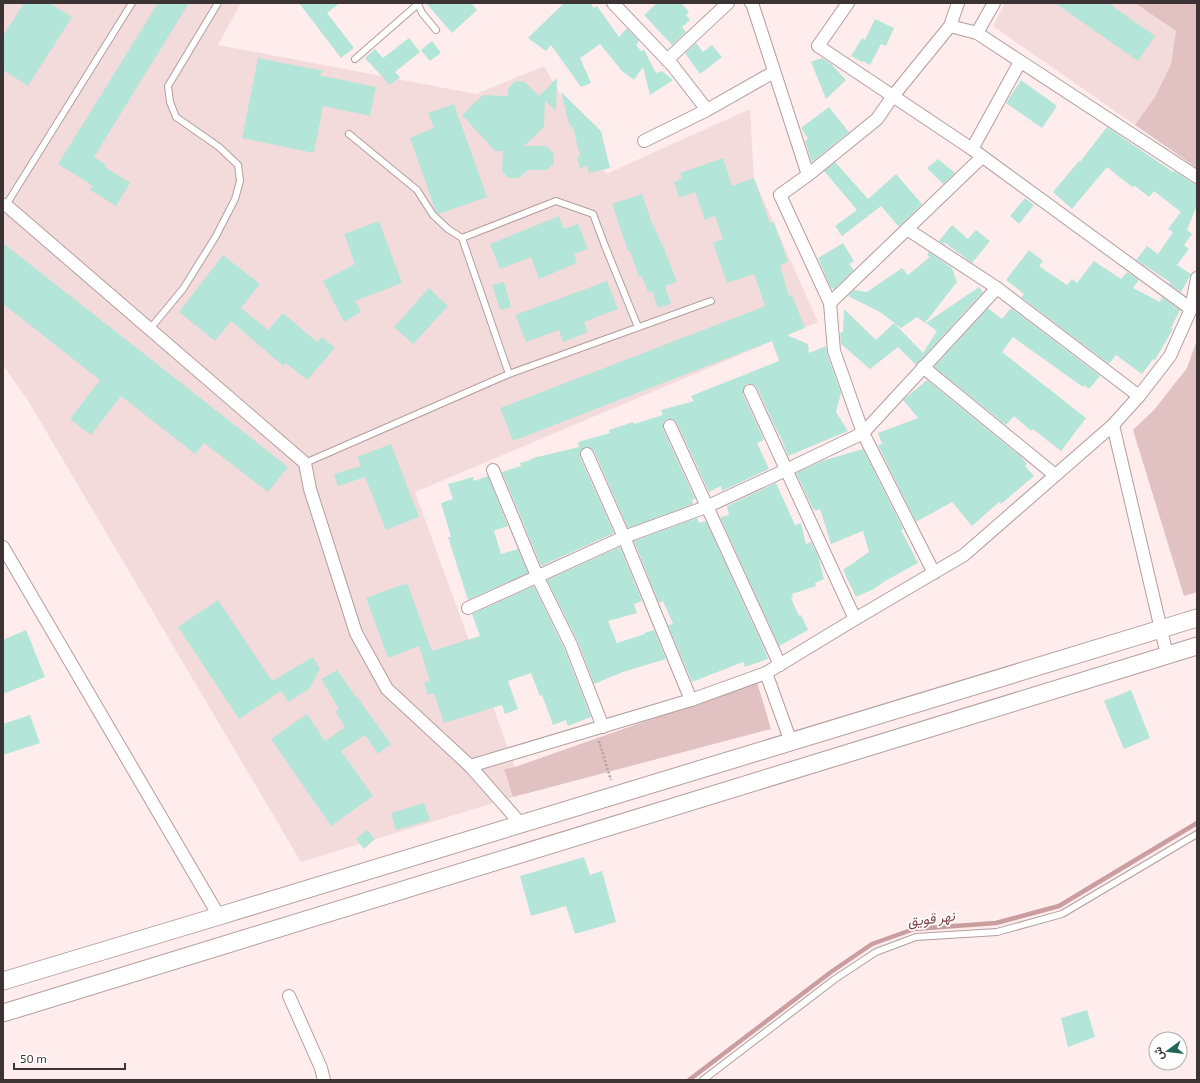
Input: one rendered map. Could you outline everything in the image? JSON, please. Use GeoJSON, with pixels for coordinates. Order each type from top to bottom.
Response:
{"type":"FeatureCollection","features":[{"type":"Feature","properties":{"kind":"main road"},"geometry":{"type":"LineString","coordinates":[[3,981],[1197,618]]}},
{"type":"Feature","properties":{"kind":"main road"},"geometry":{"type":"LineString","coordinates":[[3,1013],[1197,646]]}},
{"type":"Feature","properties":{"kind":"main road"},"geometry":{"type":"LineString","coordinates":[[718,764],[725,790]]}},
{"type":"Feature","properties":{"kind":"street"},"geometry":{"type":"LineString","coordinates":[[613,3],[668,60],[707,110]]}},
{"type":"Feature","properties":{"kind":"street"},"geometry":{"type":"LineString","coordinates":[[668,60],[728,3]]}},
{"type":"Feature","properties":{"kind":"street"},"geometry":{"type":"LineString","coordinates":[[751,3],[808,175]]}},
{"type":"Feature","properties":{"kind":"street"},"geometry":{"type":"LineString","coordinates":[[848,3],[818,46],[977,153],[1191,309]]}},
{"type":"Feature","properties":{"kind":"street"},"geometry":{"type":"LineString","coordinates":[[934,573],[863,433],[834,351],[830,303],[780,195],[808,175],[877,119],[893,96],[950,26],[958,3]]}},
{"type":"Feature","properties":{"kind":"street"},"geometry":{"type":"LineString","coordinates":[[977,33],[994,3]]}},
{"type":"Feature","properties":{"kind":"street"},"geometry":{"type":"LineString","coordinates":[[950,26],[977,33],[1197,177]]}},
{"type":"Feature","properties":{"kind":"street"},"geometry":{"type":"LineString","coordinates":[[830,303],[907,229],[977,153],[1020,62]]}},
{"type":"Feature","properties":{"kind":"street"},"geometry":{"type":"LineString","coordinates":[[644,141],[707,110],[774,72]]}},
{"type":"Feature","properties":{"kind":"street"},"geometry":{"type":"LineString","coordinates":[[6,205],[149,330],[305,463],[310,489],[356,633],[387,689],[470,766],[521,824]]}},
{"type":"Feature","properties":{"kind":"street"},"geometry":{"type":"LineString","coordinates":[[907,229],[997,288],[1139,396]]}},
{"type":"Feature","properties":{"kind":"street"},"geometry":{"type":"LineString","coordinates":[[470,766],[691,700],[766,673],[964,555],[1113,425],[1139,396],[1170,356],[1191,309],[1197,278]]}},
{"type":"Feature","properties":{"kind":"street"},"geometry":{"type":"LineString","coordinates":[[468,608],[624,537],[706,507],[863,433],[997,288]]}},
{"type":"Feature","properties":{"kind":"street"},"geometry":{"type":"LineString","coordinates":[[923,367],[1055,475]]}},
{"type":"Feature","properties":{"kind":"street"},"geometry":{"type":"LineString","coordinates":[[750,391],[855,619]]}},
{"type":"Feature","properties":{"kind":"street"},"geometry":{"type":"LineString","coordinates":[[1113,425],[1167,655]]}},
{"type":"Feature","properties":{"kind":"street"},"geometry":{"type":"LineString","coordinates":[[670,426],[780,665]]}},
{"type":"Feature","properties":{"kind":"street"},"geometry":{"type":"LineString","coordinates":[[587,454],[624,537],[691,700]]}},
{"type":"Feature","properties":{"kind":"street"},"geometry":{"type":"LineString","coordinates":[[493,470],[537,576],[571,645],[599,728]]}},
{"type":"Feature","properties":{"kind":"street"},"geometry":{"type":"LineString","coordinates":[[3,547],[219,916]]}},
{"type":"Feature","properties":{"kind":"street"},"geometry":{"type":"LineString","coordinates":[[766,673],[792,742]]}},
{"type":"Feature","properties":{"kind":"street"},"geometry":{"type":"LineString","coordinates":[[289,996],[322,1074]]}},
{"type":"Feature","properties":{"kind":"lane"},"geometry":{"type":"LineString","coordinates":[[6,205],[132,3]]}},
{"type":"Feature","properties":{"kind":"lane"},"geometry":{"type":"LineString","coordinates":[[149,330],[184,289],[216,236],[235,199],[240,181],[238,165],[219,147],[176,117],[170,102],[168,86],[218,3]]}},
{"type":"Feature","properties":{"kind":"lane"},"geometry":{"type":"LineString","coordinates":[[355,59],[419,3],[422,13],[436,30]]}},
{"type":"Feature","properties":{"kind":"lane"},"geometry":{"type":"LineString","coordinates":[[349,134],[417,190],[432,215],[448,229],[462,238],[509,374]]}},
{"type":"Feature","properties":{"kind":"lane"},"geometry":{"type":"LineString","coordinates":[[462,238],[556,201],[593,214],[638,327]]}},
{"type":"Feature","properties":{"kind":"lane"},"geometry":{"type":"LineString","coordinates":[[305,463],[509,374],[711,301]]}},
{"type":"Feature","properties":{"kind":"lane"},"geometry":{"type":"LineString","coordinates":[[703,1080],[835,979],[876,952],[916,937],[997,932],[1062,914],[1197,834]]}},
{"type":"Feature","properties":{"kind":"path"},"geometry":{"type":"LineString","coordinates":[[599,728],[616,795]]}},
{"type":"Feature","properties":{"kind":"shaded area"},"geometry":{"type":"Polygon","coordinates":[[[3,3],[241,3],[218,45],[476,94],[544,66],[606,174],[750,109],[754,179],[818,322],[415,492],[515,767],[504,769],[513,797],[301,862],[27,399],[3,365],[3,3]]]}},
{"type":"Feature","properties":{"kind":"shaded area"},"geometry":{"type":"Polygon","coordinates":[[[1005,3],[1135,3],[1176,31],[1171,64],[1155,97],[1135,125],[993,26],[1005,3]]]}},
{"type":"Feature","properties":{"kind":"shaded area"},"geometry":{"type":"Polygon","coordinates":[[[1135,3],[1197,3],[1197,168],[1135,125],[1155,97],[1171,64],[1176,31],[1135,3]]]}},
{"type":"Feature","properties":{"kind":"shaded area"},"geometry":{"type":"Polygon","coordinates":[[[1197,340],[1197,592],[1184,596],[1133,430],[1154,410],[1187,368],[1197,340]]]}},
{"type":"Feature","properties":{"kind":"shaded area"},"geometry":{"type":"Polygon","coordinates":[[[757,682],[771,729],[513,797],[504,769],[515,767],[757,682]]]}},
{"type":"Feature","properties":{"kind":"building"},"geometry":{"type":"Polygon","coordinates":[[[24,3],[50,3],[72,17],[28,86],[3,70],[3,36],[24,3]]]}},
{"type":"Feature","properties":{"kind":"building"},"geometry":{"type":"Polygon","coordinates":[[[158,3],[189,3],[94,157],[106,165],[105,167],[130,183],[116,206],[90,190],[93,186],[58,164],[158,3]]]}},
{"type":"Feature","properties":{"kind":"building"},"geometry":{"type":"Polygon","coordinates":[[[299,3],[340,3],[327,13],[354,48],[341,58],[299,3]]]}},
{"type":"Feature","properties":{"kind":"building"},"geometry":{"type":"Polygon","coordinates":[[[426,3],[471,3],[477,10],[452,33],[426,3]]]}},
{"type":"Feature","properties":{"kind":"building"},"geometry":{"type":"Polygon","coordinates":[[[564,3],[590,3],[594,8],[597,6],[619,37],[627,28],[639,41],[636,45],[641,51],[644,50],[656,73],[662,71],[673,80],[650,95],[643,67],[634,80],[622,71],[600,44],[580,58],[591,83],[581,87],[551,45],[546,51],[528,38],[564,3]]]}},
{"type":"Feature","properties":{"kind":"building"},"geometry":{"type":"Polygon","coordinates":[[[657,3],[681,3],[689,12],[686,15],[690,20],[682,27],[686,32],[672,45],[644,15],[657,3]]]}},
{"type":"Feature","properties":{"kind":"building"},"geometry":{"type":"Polygon","coordinates":[[[1055,3],[1108,3],[1155,36],[1138,61],[1055,3]]]}},
{"type":"Feature","properties":{"kind":"building"},"geometry":{"type":"Polygon","coordinates":[[[875,19],[894,28],[886,46],[881,44],[870,65],[851,56],[862,38],[865,40],[875,19]]]}},
{"type":"Feature","properties":{"kind":"building"},"geometry":{"type":"Polygon","coordinates":[[[409,38],[420,52],[395,72],[400,77],[390,85],[365,58],[375,49],[383,58],[409,38]]]}},
{"type":"Feature","properties":{"kind":"building"},"geometry":{"type":"Polygon","coordinates":[[[432,41],[441,53],[430,61],[421,50],[432,41]]]}},
{"type":"Feature","properties":{"kind":"building"},"geometry":{"type":"Polygon","coordinates":[[[696,43],[703,52],[712,45],[722,57],[700,74],[685,53],[696,43]]]}},
{"type":"Feature","properties":{"kind":"building"},"geometry":{"type":"Polygon","coordinates":[[[258,58],[324,71],[319,75],[376,87],[370,116],[323,106],[314,153],[242,138],[258,58]]]}},
{"type":"Feature","properties":{"kind":"building"},"geometry":{"type":"Polygon","coordinates":[[[822,58],[831,64],[846,80],[826,99],[811,62],[822,58]]]}},
{"type":"Feature","properties":{"kind":"building"},"geometry":{"type":"Polygon","coordinates":[[[557,78],[556,111],[545,100],[544,127],[524,146],[547,146],[554,154],[554,164],[547,170],[528,170],[519,178],[508,178],[502,171],[503,151],[495,151],[462,115],[483,95],[508,96],[508,88],[516,81],[525,82],[539,96],[557,78]]]}},
{"type":"Feature","properties":{"kind":"building"},"geometry":{"type":"Polygon","coordinates":[[[1021,80],[1057,106],[1042,128],[1006,103],[1021,80]]]}},
{"type":"Feature","properties":{"kind":"building"},"geometry":{"type":"Polygon","coordinates":[[[561,92],[601,131],[610,168],[589,173],[587,166],[580,168],[577,157],[580,156],[573,128],[569,124],[561,92]]]}},
{"type":"Feature","properties":{"kind":"building"},"geometry":{"type":"Polygon","coordinates":[[[454,104],[487,197],[439,214],[436,212],[410,138],[434,128],[428,113],[454,104]]]}},
{"type":"Feature","properties":{"kind":"building"},"geometry":{"type":"Polygon","coordinates":[[[829,107],[849,132],[812,162],[805,141],[808,139],[801,128],[829,107]]]}},
{"type":"Feature","properties":{"kind":"building"},"geometry":{"type":"Polygon","coordinates":[[[1107,127],[1173,172],[1174,171],[1197,184],[1197,205],[1187,230],[1192,234],[1184,245],[1189,249],[1177,265],[1191,274],[1181,292],[1169,284],[1170,282],[1136,260],[1147,246],[1158,254],[1173,232],[1168,229],[1181,212],[1154,191],[1149,197],[1135,186],[1132,187],[1107,167],[1072,209],[1053,192],[1079,161],[1080,162],[1107,127]]]}},
{"type":"Feature","properties":{"kind":"building"},"geometry":{"type":"Polygon","coordinates":[[[723,158],[732,186],[754,178],[770,223],[774,222],[788,262],[780,265],[789,296],[792,295],[805,328],[787,335],[808,344],[809,353],[826,346],[827,354],[841,393],[836,412],[848,431],[788,456],[780,435],[757,388],[754,385],[747,384],[744,387],[743,394],[764,440],[757,443],[769,469],[722,491],[721,486],[709,492],[677,423],[674,420],[667,419],[664,422],[663,429],[695,499],[692,500],[693,504],[628,528],[594,451],[588,447],[584,447],[580,453],[580,457],[614,533],[541,566],[502,472],[521,466],[520,463],[533,458],[579,447],[578,442],[610,433],[609,430],[633,422],[634,424],[663,415],[661,410],[694,401],[691,396],[779,361],[772,341],[513,441],[500,408],[765,306],[754,274],[727,283],[713,243],[723,239],[715,216],[705,220],[695,192],[679,198],[674,182],[682,179],[680,173],[723,158]]]}},
{"type":"Feature","properties":{"kind":"building"},"geometry":{"type":"Polygon","coordinates":[[[938,159],[955,173],[943,184],[927,168],[938,159]]]}},
{"type":"Feature","properties":{"kind":"building"},"geometry":{"type":"Polygon","coordinates":[[[835,162],[868,199],[896,174],[922,204],[899,227],[881,206],[842,236],[835,226],[857,210],[824,171],[835,162]]]}},
{"type":"Feature","properties":{"kind":"building"},"geometry":{"type":"Polygon","coordinates":[[[642,194],[653,226],[662,243],[677,282],[665,286],[671,304],[658,308],[652,291],[648,292],[642,276],[639,277],[630,251],[628,251],[612,204],[642,194]]]}},
{"type":"Feature","properties":{"kind":"building"},"geometry":{"type":"Polygon","coordinates":[[[1025,198],[1034,205],[1019,224],[1010,216],[1025,198]]]}},
{"type":"Feature","properties":{"kind":"building"},"geometry":{"type":"Polygon","coordinates":[[[559,216],[564,229],[578,224],[588,249],[574,254],[577,263],[539,279],[531,257],[500,269],[490,244],[559,216]]]}},
{"type":"Feature","properties":{"kind":"building"},"geometry":{"type":"Polygon","coordinates":[[[379,221],[402,283],[355,301],[361,312],[344,322],[323,281],[355,264],[344,234],[379,221]]]}},
{"type":"Feature","properties":{"kind":"building"},"geometry":{"type":"Polygon","coordinates":[[[952,225],[968,239],[976,230],[990,241],[972,263],[944,242],[945,245],[939,241],[952,225]]]}},
{"type":"Feature","properties":{"kind":"building"},"geometry":{"type":"Polygon","coordinates":[[[3,243],[288,467],[268,492],[204,443],[195,454],[121,396],[91,435],[70,419],[100,380],[3,304],[3,243]]]}},
{"type":"Feature","properties":{"kind":"building"},"geometry":{"type":"Polygon","coordinates":[[[843,243],[854,261],[849,264],[854,270],[834,289],[831,288],[818,258],[843,243]]]}},
{"type":"Feature","properties":{"kind":"building"},"geometry":{"type":"Polygon","coordinates":[[[1029,250],[1043,261],[1039,266],[1067,285],[1072,279],[1077,283],[1094,261],[1121,279],[1127,272],[1139,280],[1133,288],[1160,302],[1162,297],[1180,310],[1171,328],[1173,329],[1155,360],[1153,359],[1142,374],[1116,355],[1109,364],[1021,297],[1024,294],[1006,280],[1029,250]]]}},
{"type":"Feature","properties":{"kind":"building"},"geometry":{"type":"Polygon","coordinates":[[[929,252],[952,268],[957,282],[925,323],[917,317],[901,328],[880,312],[848,296],[854,290],[867,292],[902,268],[908,275],[930,257],[927,255],[929,252]]]}},
{"type":"Feature","properties":{"kind":"building"},"geometry":{"type":"Polygon","coordinates":[[[223,255],[260,284],[241,308],[268,330],[283,313],[317,342],[322,337],[335,348],[307,380],[286,363],[283,366],[231,321],[215,341],[179,312],[223,255]]]}},
{"type":"Feature","properties":{"kind":"building"},"geometry":{"type":"Polygon","coordinates":[[[607,281],[618,309],[584,322],[588,332],[563,342],[559,330],[526,342],[515,315],[607,281]]]}},
{"type":"Feature","properties":{"kind":"building"},"geometry":{"type":"Polygon","coordinates":[[[504,282],[511,307],[500,310],[492,285],[504,282]]]}},
{"type":"Feature","properties":{"kind":"building"},"geometry":{"type":"Polygon","coordinates":[[[979,287],[983,292],[916,365],[898,347],[870,369],[841,344],[840,333],[843,332],[844,309],[876,340],[894,323],[923,353],[937,331],[926,323],[979,287]]]}},
{"type":"Feature","properties":{"kind":"building"},"geometry":{"type":"Polygon","coordinates":[[[429,288],[448,306],[413,344],[394,327],[429,288]]]}},
{"type":"Feature","properties":{"kind":"building"},"geometry":{"type":"Polygon","coordinates":[[[988,308],[1002,319],[1011,308],[1100,376],[1089,389],[1084,385],[1083,387],[1013,337],[1002,352],[1086,418],[1061,451],[1033,429],[1031,431],[1014,416],[1006,425],[934,367],[988,308]]]}},
{"type":"Feature","properties":{"kind":"building"},"geometry":{"type":"Polygon","coordinates":[[[927,380],[1021,457],[1027,464],[1025,466],[1034,476],[1001,504],[999,502],[972,526],[952,502],[916,522],[878,445],[882,444],[878,433],[918,418],[903,400],[927,380]]]}},
{"type":"Feature","properties":{"kind":"building"},"geometry":{"type":"Polygon","coordinates":[[[391,444],[419,517],[386,530],[365,477],[338,486],[334,474],[361,466],[357,457],[391,444]]]}},
{"type":"Feature","properties":{"kind":"building"},"geometry":{"type":"Polygon","coordinates":[[[863,449],[903,529],[901,530],[918,563],[885,581],[874,589],[856,597],[843,570],[869,552],[863,531],[831,544],[820,509],[815,511],[814,508],[813,509],[796,473],[822,461],[863,449]]]}},
{"type":"Feature","properties":{"kind":"building"},"geometry":{"type":"Polygon","coordinates":[[[488,476],[508,526],[494,531],[501,554],[518,549],[528,573],[468,600],[448,537],[451,537],[441,503],[453,499],[448,484],[473,477],[474,481],[488,476]]]}},
{"type":"Feature","properties":{"kind":"building"},"geometry":{"type":"Polygon","coordinates":[[[776,483],[795,525],[801,523],[806,544],[811,542],[818,556],[824,579],[815,583],[816,586],[792,594],[793,597],[791,598],[799,616],[801,615],[808,630],[779,646],[720,517],[729,515],[727,506],[776,483]]]}},
{"type":"Feature","properties":{"kind":"building"},"geometry":{"type":"Polygon","coordinates":[[[697,518],[699,523],[706,521],[768,659],[745,667],[743,662],[692,682],[668,625],[673,624],[663,601],[659,603],[634,541],[697,518]]]}},
{"type":"Feature","properties":{"kind":"building"},"geometry":{"type":"Polygon","coordinates":[[[620,547],[642,601],[634,604],[637,613],[608,621],[617,643],[654,630],[666,659],[623,672],[594,684],[578,642],[547,580],[620,547]]]}},
{"type":"Feature","properties":{"kind":"building"},"geometry":{"type":"Polygon","coordinates":[[[407,583],[432,651],[480,636],[472,614],[534,586],[564,648],[591,717],[568,726],[566,720],[553,725],[542,695],[540,696],[531,673],[508,681],[518,709],[505,714],[502,705],[444,723],[434,693],[428,695],[424,683],[430,681],[419,646],[388,658],[366,598],[407,583]]]}},
{"type":"Feature","properties":{"kind":"building"},"geometry":{"type":"Polygon","coordinates":[[[218,600],[272,681],[313,657],[320,669],[309,689],[288,702],[281,691],[239,719],[178,627],[218,600]]]}},
{"type":"Feature","properties":{"kind":"building"},"geometry":{"type":"Polygon","coordinates":[[[26,630],[45,677],[3,694],[3,640],[26,630]]]}},
{"type":"Feature","properties":{"kind":"building"},"geometry":{"type":"Polygon","coordinates":[[[337,670],[391,744],[378,754],[365,735],[341,751],[373,796],[331,826],[271,739],[307,714],[325,741],[345,727],[335,711],[339,709],[321,679],[337,670]]]}},
{"type":"Feature","properties":{"kind":"building"},"geometry":{"type":"Polygon","coordinates":[[[1131,690],[1150,738],[1124,749],[1104,701],[1131,690]]]}},
{"type":"Feature","properties":{"kind":"building"},"geometry":{"type":"Polygon","coordinates":[[[30,715],[40,743],[3,755],[3,724],[30,715]]]}},
{"type":"Feature","properties":{"kind":"building"},"geometry":{"type":"Polygon","coordinates":[[[424,803],[430,820],[396,830],[391,813],[424,803]]]}},
{"type":"Feature","properties":{"kind":"building"},"geometry":{"type":"Polygon","coordinates":[[[367,830],[375,839],[364,849],[356,839],[367,830]]]}},
{"type":"Feature","properties":{"kind":"building"},"geometry":{"type":"Polygon","coordinates":[[[584,857],[590,875],[602,871],[616,922],[575,934],[566,906],[531,916],[520,876],[584,857]]]}},
{"type":"Feature","properties":{"kind":"building"},"geometry":{"type":"Polygon","coordinates":[[[1087,1010],[1095,1037],[1068,1047],[1061,1018],[1087,1010]]]}},
{"type":"Feature","properties":{"kind":"waterway","name":"نهر قويق"},"geometry":{"type":"LineString","coordinates":[[689,1080],[831,972],[872,944],[914,929],[996,923],[1059,906],[1197,823]]}}]}
